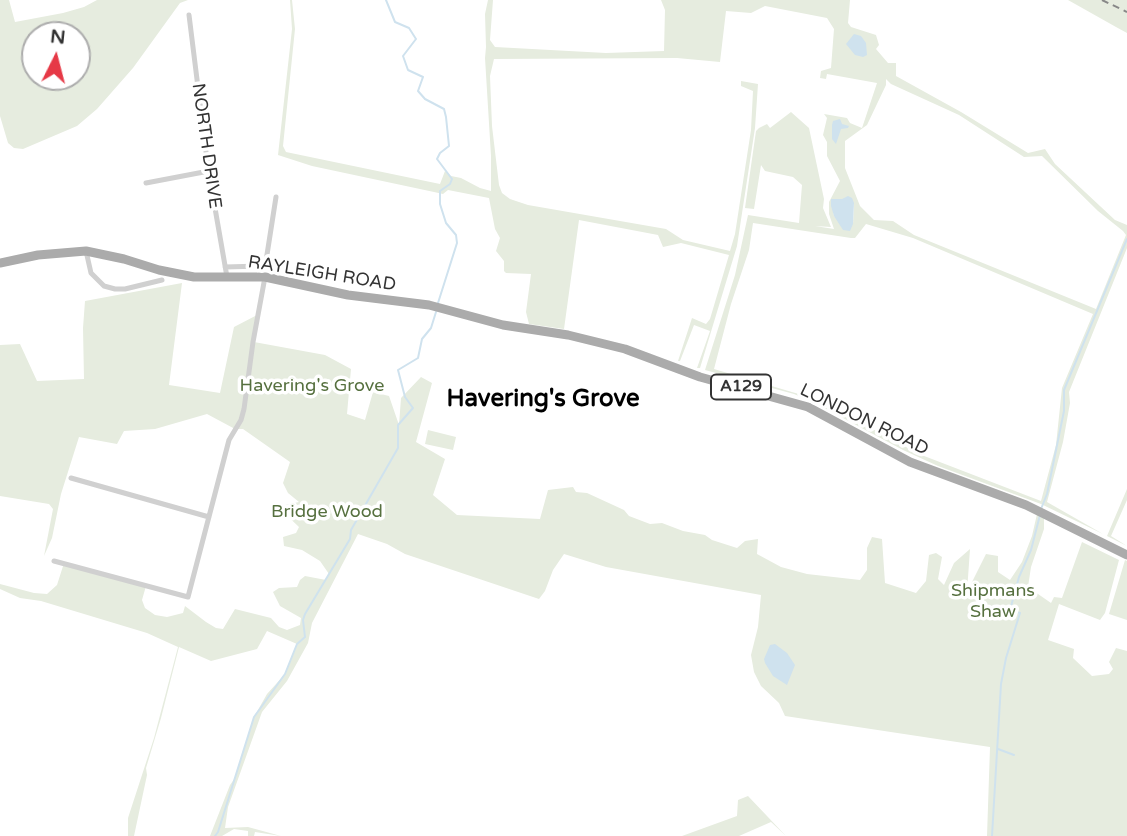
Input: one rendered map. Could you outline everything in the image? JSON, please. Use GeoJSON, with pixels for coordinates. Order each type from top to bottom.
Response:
{"type":"FeatureCollection","features":[{"type":"Feature","properties":{"kind":"main road","name":"RAYLEIGH ROAD"},"geometry":{"type":"LineString","coordinates":[[0,263],[38,255],[86,251],[124,259],[159,271],[194,277],[226,272],[348,295],[429,305]]}},
{"type":"Feature","properties":{"kind":"main road","name":"LONDON ROAD"},"geometry":{"type":"LineString","coordinates":[[429,305],[503,325],[568,335],[625,349],[700,377],[799,403],[910,462],[1041,512],[1127,555]]}},
{"type":"Feature","properties":{"kind":"street","name":"NORTH DRIVE"},"geometry":{"type":"LineString","coordinates":[[189,15],[209,171],[226,272]]}},
{"type":"Feature","properties":{"kind":"street"},"geometry":{"type":"LineString","coordinates":[[146,183],[209,171]]}},
{"type":"Feature","properties":{"kind":"street","name":"RAYLEIGH ROAD"},"geometry":{"type":"LineString","coordinates":[[226,272],[261,266],[266,261],[275,197]]}},
{"type":"Feature","properties":{"kind":"street"},"geometry":{"type":"LineString","coordinates":[[86,251],[91,273],[104,286],[125,289],[162,280]]}},
{"type":"Feature","properties":{"kind":"street"},"geometry":{"type":"LineString","coordinates":[[54,561],[188,597],[229,440],[244,409],[265,278]]}},
{"type":"Feature","properties":{"kind":"street"},"geometry":{"type":"LineString","coordinates":[[71,478],[209,517]]}},
{"type":"Feature","properties":{"kind":"green space"},"geometry":{"type":"Polygon","coordinates":[[[0,0],[9,0],[15,22],[63,13],[97,0],[188,0],[180,3],[133,68],[97,109],[77,126],[23,149],[14,148],[8,143],[0,116],[0,0]]]}},
{"type":"Feature","properties":{"kind":"green space"},"geometry":{"type":"Polygon","coordinates":[[[290,0],[295,29],[283,146],[286,152],[440,184],[445,171],[451,176],[491,191],[485,58],[485,14],[488,0],[493,0],[490,40],[495,47],[606,53],[664,51],[665,10],[661,0],[850,0],[848,23],[851,27],[876,35],[879,45],[876,49],[888,63],[896,63],[896,76],[1028,153],[1045,149],[1055,164],[1115,220],[1127,225],[1127,248],[1069,392],[1070,403],[1063,442],[1047,502],[1103,534],[1041,504],[938,466],[794,394],[705,370],[735,275],[748,215],[799,223],[802,185],[793,177],[765,171],[761,165],[754,209],[745,208],[756,131],[759,128],[767,124],[770,128],[791,112],[809,128],[824,199],[823,208],[831,227],[815,226],[834,229],[829,214],[829,202],[840,181],[827,156],[827,142],[823,135],[827,118],[824,114],[847,118],[850,123],[862,128],[877,83],[827,74],[826,79],[820,78],[821,71],[831,68],[834,29],[827,18],[765,6],[751,13],[726,11],[720,62],[677,58],[494,59],[490,76],[492,126],[502,193],[528,205],[666,229],[683,240],[730,251],[751,130],[753,91],[741,86],[741,81],[758,84],[755,128],[737,246],[700,368],[697,368],[710,331],[694,325],[678,361],[692,318],[706,324],[710,319],[729,255],[681,243],[663,247],[658,235],[579,220],[564,329],[529,324],[526,312],[531,274],[504,271],[504,261],[496,251],[500,238],[495,229],[489,198],[448,190],[443,194],[312,166],[278,155],[292,29],[290,0]],[[886,79],[886,85],[867,125],[845,141],[845,168],[860,206],[874,220],[893,221],[914,235],[1096,309],[1126,235],[1123,231],[1098,211],[1042,156],[1024,157],[959,115],[891,84],[886,79]],[[854,203],[833,210],[834,216],[853,224],[854,203]],[[753,223],[749,250],[714,369],[819,400],[919,454],[1041,501],[1056,445],[1062,388],[1093,314],[913,238],[866,224],[855,238],[851,238],[753,223]]]}},
{"type":"Feature","properties":{"kind":"green space"},"geometry":{"type":"Polygon","coordinates":[[[1068,0],[1127,0],[1127,33],[1116,27],[1068,0]]]}},
{"type":"Feature","properties":{"kind":"green space"},"geometry":{"type":"Polygon","coordinates":[[[182,283],[169,385],[220,393],[234,327],[259,314],[254,342],[325,355],[351,369],[347,414],[365,420],[373,392],[389,396],[399,425],[401,398],[421,377],[432,383],[416,442],[445,459],[433,495],[457,515],[540,519],[548,490],[573,487],[576,492],[587,493],[650,524],[662,523],[705,535],[737,548],[745,541],[758,539],[757,554],[781,567],[807,574],[860,580],[867,570],[867,548],[872,537],[882,539],[885,583],[916,593],[926,581],[929,555],[936,553],[942,557],[938,579],[944,585],[954,563],[970,549],[967,592],[986,554],[998,556],[998,572],[1010,580],[1022,562],[1037,514],[1044,517],[1044,529],[1031,567],[1028,587],[1051,603],[1054,597],[1062,598],[1082,542],[1119,560],[1105,613],[1100,620],[1059,604],[1048,640],[1074,649],[1073,658],[1092,676],[1109,674],[1113,669],[1109,662],[1116,648],[1127,651],[1127,836],[987,836],[990,747],[785,716],[779,703],[761,686],[754,672],[751,655],[758,627],[761,595],[606,567],[564,554],[539,599],[405,554],[387,544],[358,534],[312,623],[308,643],[287,681],[262,712],[228,807],[225,828],[248,827],[281,836],[255,832],[254,836],[248,836],[248,831],[234,829],[222,836],[210,836],[235,778],[254,717],[267,694],[285,674],[297,644],[267,631],[257,649],[211,661],[179,647],[146,768],[147,775],[134,836],[128,836],[128,818],[154,738],[178,647],[147,633],[41,601],[20,598],[0,589],[0,584],[47,594],[57,585],[64,563],[146,586],[142,600],[145,608],[155,615],[167,617],[183,613],[185,606],[206,622],[223,629],[235,609],[271,618],[279,627],[287,630],[300,625],[301,618],[280,606],[273,592],[279,588],[297,587],[305,576],[326,580],[329,574],[320,561],[302,550],[284,546],[283,537],[296,533],[299,527],[280,509],[299,502],[288,493],[283,483],[290,462],[243,429],[235,429],[207,414],[155,429],[124,431],[117,444],[79,437],[61,494],[52,538],[44,556],[53,509],[49,504],[0,496],[0,345],[20,344],[37,381],[84,379],[85,301],[182,283]]]}},
{"type":"Feature","properties":{"kind":"green space"},"geometry":{"type":"Polygon","coordinates":[[[428,430],[456,437],[453,450],[425,444],[428,430]]]}},
{"type":"Feature","properties":{"kind":"green space"},"geometry":{"type":"Polygon","coordinates":[[[1127,489],[1127,500],[1111,536],[1127,546],[1107,536],[1127,489]]]}},
{"type":"Feature","properties":{"kind":"green space"},"geometry":{"type":"Polygon","coordinates":[[[1125,560],[1127,561],[1127,620],[1109,614],[1125,560]]]}},
{"type":"Feature","properties":{"kind":"green space"},"geometry":{"type":"Polygon","coordinates":[[[748,796],[786,836],[771,822],[739,836],[682,836],[737,816],[738,800],[748,796]]]}},
{"type":"Feature","properties":{"kind":"water"},"geometry":{"type":"Polygon","coordinates":[[[854,34],[861,36],[866,43],[867,55],[863,57],[855,55],[846,44],[854,34]]]}},
{"type":"Feature","properties":{"kind":"water"},"geometry":{"type":"Polygon","coordinates":[[[840,119],[842,124],[849,126],[841,129],[836,144],[832,139],[832,125],[833,121],[840,119]]]}},
{"type":"Feature","properties":{"kind":"water"},"geometry":{"type":"Polygon","coordinates":[[[848,196],[854,203],[850,231],[843,230],[831,206],[831,199],[848,196]]]}},
{"type":"Feature","properties":{"kind":"water"},"geometry":{"type":"Polygon","coordinates":[[[775,644],[787,653],[795,665],[787,685],[773,676],[765,663],[770,645],[775,644]]]}},
{"type":"Feature","properties":{"kind":"waterway"},"geometry":{"type":"LineString","coordinates":[[386,0],[395,22],[409,28],[416,39],[403,56],[408,70],[423,77],[418,91],[425,99],[444,109],[446,117],[449,146],[437,159],[452,179],[450,184],[440,191],[440,204],[446,223],[456,235],[457,243],[438,303]]}},
{"type":"Feature","properties":{"kind":"waterway"},"geometry":{"type":"LineString","coordinates":[[1041,509],[1047,494],[1064,411],[1064,390],[1127,239]]}},
{"type":"Feature","properties":{"kind":"waterway"},"geometry":{"type":"LineString","coordinates":[[215,836],[254,717],[285,674],[297,644],[305,637],[305,614],[350,539],[351,530],[398,448],[398,425],[413,408],[405,397],[398,370],[418,358],[422,339],[431,328],[436,312]]}},
{"type":"Feature","properties":{"kind":"waterway"},"geometry":{"type":"LineString","coordinates":[[992,836],[1001,684],[1020,613],[1010,610],[1040,515]]}},
{"type":"Feature","properties":{"kind":"waterway"},"geometry":{"type":"LineString","coordinates":[[998,749],[1014,755]]}},
{"type":"Feature","properties":{"kind":"railway"},"geometry":{"type":"LineString","coordinates":[[1102,0],[1127,12]]}},
{"type":"Feature","properties":{"kind":"district","name":"Havering's Grove"},"geometry":{"type":"Point","coordinates":[543,400]}},
{"type":"Feature","properties":{"kind":"park label","name":"Bridge Wood"},"geometry":{"type":"Point","coordinates":[327,512]}},
{"type":"Feature","properties":{"kind":"park label","name":"Shipmans Shaw"},"geometry":{"type":"Point","coordinates":[993,601]}}]}
